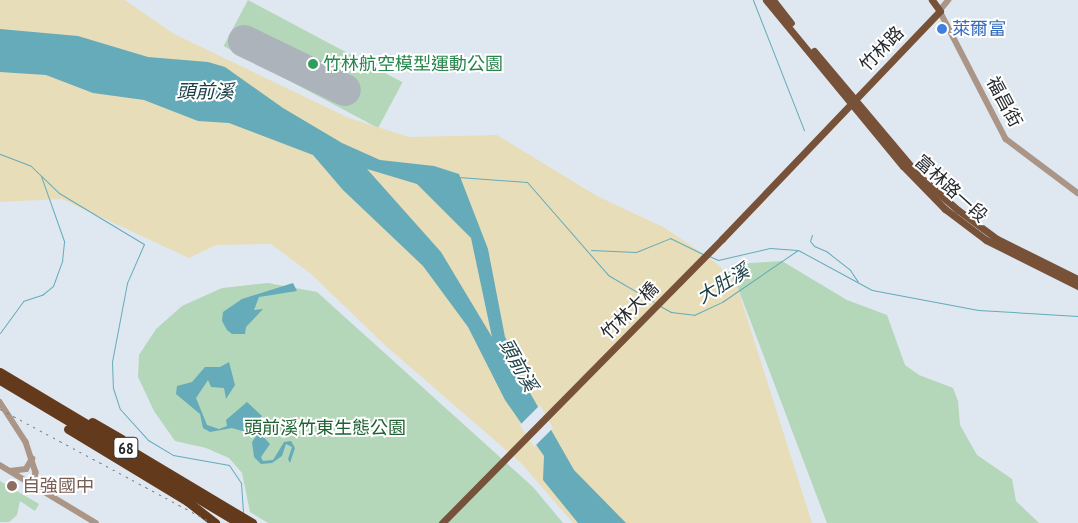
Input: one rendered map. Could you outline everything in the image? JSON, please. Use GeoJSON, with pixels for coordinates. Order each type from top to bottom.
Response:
{"type":"FeatureCollection","features":[{"type":"Feature","properties":{"kind":"highway"},"geometry":{"type":"LineString","coordinates":[[0,372],[105,429],[178,473],[209,500],[226,523]]}},
{"type":"Feature","properties":{"kind":"highway","name":"68"},"geometry":{"type":"LineString","coordinates":[[0,372],[252,523]]}},
{"type":"Feature","properties":{"kind":"highway"},"geometry":{"type":"LineString","coordinates":[[0,380],[70,430],[188,501],[215,523]]}},
{"type":"Feature","properties":{"kind":"highway","name":"68"},"geometry":{"type":"LineString","coordinates":[[0,380],[239,523]]}},
{"type":"Feature","properties":{"kind":"main road"},"geometry":{"type":"LineString","coordinates":[[766,0],[854,100]]}},
{"type":"Feature","properties":{"kind":"main road"},"geometry":{"type":"LineString","coordinates":[[772,0],[854,100]]}},
{"type":"Feature","properties":{"kind":"main road","name":"福昌街"},"geometry":{"type":"LineString","coordinates":[[932,0],[940,11]]}},
{"type":"Feature","properties":{"kind":"main road","name":"竹林路"},"geometry":{"type":"LineString","coordinates":[[836,118],[940,11]]}},
{"type":"Feature","properties":{"kind":"main road","name":"富林路一段"},"geometry":{"type":"LineString","coordinates":[[854,100],[920,177],[958,210],[997,239],[1078,279]]}},
{"type":"Feature","properties":{"kind":"main road","name":"富林路一段"},"geometry":{"type":"LineString","coordinates":[[854,100],[903,166],[945,209],[986,240],[1078,286]]}},
{"type":"Feature","properties":{"kind":"main road","name":"竹林大橋"},"geometry":{"type":"LineString","coordinates":[[442,523],[836,118]]}},
{"type":"Feature","properties":{"kind":"street","name":"竹林路"},"geometry":{"type":"LineString","coordinates":[[940,11],[949,0]]}},
{"type":"Feature","properties":{"kind":"street","name":"福昌街"},"geometry":{"type":"LineString","coordinates":[[940,11],[1006,139],[1078,193]]}},
{"type":"Feature","properties":{"kind":"street"},"geometry":{"type":"LineString","coordinates":[[0,402],[18,425],[32,457],[37,477],[34,486]]}},
{"type":"Feature","properties":{"kind":"street"},"geometry":{"type":"LineString","coordinates":[[10,471],[26,468],[32,457]]}},
{"type":"Feature","properties":{"kind":"street"},"geometry":{"type":"LineString","coordinates":[[0,465],[96,523]]}},
{"type":"Feature","properties":{"kind":"green space","name":"竹林航空模型運動公園"},"geometry":{"type":"Polygon","coordinates":[[[248,0],[403,82],[378,128],[224,46],[248,0]]]}},
{"type":"Feature","properties":{"kind":"green space"},"geometry":{"type":"Polygon","coordinates":[[[782,261],[847,300],[887,315],[905,365],[919,375],[953,388],[958,401],[960,425],[977,455],[1012,479],[1016,501],[1039,523],[827,523],[736,283],[726,273],[750,263],[782,261]]]}},
{"type":"Feature","properties":{"kind":"green space","name":"頭前溪竹東生態公園"},"geometry":{"type":"Polygon","coordinates":[[[268,283],[317,292],[533,487],[563,523],[268,523],[250,512],[242,473],[229,458],[206,448],[175,441],[154,411],[138,377],[139,355],[156,329],[182,306],[222,288],[268,283]]]}},
{"type":"Feature","properties":{"kind":"green space"},"geometry":{"type":"Polygon","coordinates":[[[0,481],[39,504],[35,511],[20,501],[17,515],[9,522],[0,522],[0,481]]]}},
{"type":"Feature","properties":{"kind":"sand"},"geometry":{"type":"Polygon","coordinates":[[[0,0],[125,0],[174,34],[349,118],[409,137],[497,135],[597,196],[665,228],[715,262],[736,283],[812,523],[573,523],[522,464],[387,347],[310,273],[271,244],[216,245],[189,258],[62,199],[0,202],[0,0]]]}},
{"type":"Feature","properties":{"kind":"water","name":"頭前溪"},"geometry":{"type":"Polygon","coordinates":[[[0,29],[78,36],[148,57],[208,62],[225,67],[283,108],[342,143],[380,160],[434,166],[459,174],[488,249],[505,337],[517,359],[521,377],[574,470],[626,523],[578,523],[543,480],[544,456],[505,400],[468,327],[423,266],[343,190],[313,155],[229,123],[198,121],[144,100],[93,93],[46,75],[0,72],[0,29]],[[367,169],[441,252],[492,337],[471,238],[417,184],[367,169]]]}},
{"type":"Feature","properties":{"kind":"water"},"geometry":{"type":"Polygon","coordinates":[[[293,283],[297,291],[259,297],[254,310],[263,309],[246,327],[245,334],[232,334],[227,330],[222,321],[223,312],[242,299],[293,283]]]}},
{"type":"Feature","properties":{"kind":"water"},"geometry":{"type":"Polygon","coordinates":[[[229,362],[235,385],[226,399],[224,388],[211,387],[208,380],[196,398],[207,425],[219,429],[227,426],[226,420],[247,402],[262,416],[246,432],[232,428],[210,432],[203,428],[200,414],[176,394],[177,386],[192,382],[205,367],[220,367],[229,362]]]}},
{"type":"Feature","properties":{"kind":"water"},"geometry":{"type":"Polygon","coordinates":[[[259,432],[270,444],[261,457],[263,461],[273,460],[284,442],[291,441],[295,448],[290,463],[288,459],[292,447],[286,444],[282,456],[272,463],[261,464],[254,457],[252,442],[259,432]]]}},
{"type":"Feature","properties":{"kind":"pier"},"geometry":{"type":"Polygon","coordinates":[[[540,405],[553,428],[534,447],[520,425],[540,405]]]}},
{"type":"Feature","properties":{"kind":"waterway"},"geometry":{"type":"LineString","coordinates":[[753,0],[804,130]]}},
{"type":"Feature","properties":{"kind":"waterway"},"geometry":{"type":"LineString","coordinates":[[0,154],[31,166],[59,193],[144,244],[127,283],[112,362],[113,388],[120,409],[148,440],[173,455],[229,465],[241,483],[243,512]]}},
{"type":"Feature","properties":{"kind":"waterway"},"geometry":{"type":"LineString","coordinates":[[0,333],[23,301],[42,295],[53,286],[62,261],[64,241],[41,176]]}},
{"type":"Feature","properties":{"kind":"waterway","name":"大肚溪"},"geometry":{"type":"LineString","coordinates":[[458,177],[527,182],[608,275],[654,302]]}},
{"type":"Feature","properties":{"kind":"waterway"},"geometry":{"type":"LineString","coordinates":[[812,235],[810,241],[814,246],[826,251],[850,270],[858,282]]}},
{"type":"Feature","properties":{"kind":"waterway"},"geometry":{"type":"LineString","coordinates":[[591,250],[636,252],[670,238],[703,254]]}},
{"type":"Feature","properties":{"kind":"waterway"},"geometry":{"type":"LineString","coordinates":[[709,256],[718,260],[770,248],[797,250]]}},
{"type":"Feature","properties":{"kind":"waterway","name":"大肚溪"},"geometry":{"type":"LineString","coordinates":[[660,306],[671,312],[694,315],[722,302],[798,250],[872,290],[978,310],[1078,316]]}},
{"type":"Feature","properties":{"kind":"runway"},"geometry":{"type":"LineString","coordinates":[[244,41],[345,90]]}},
{"type":"Feature","properties":{"kind":"railway"},"geometry":{"type":"LineString","coordinates":[[0,409],[213,523]]}},
{"type":"Feature","properties":{"kind":"place","name":"萊爾富"},"geometry":{"type":"Point","coordinates":[942,29]}},
{"type":"Feature","properties":{"kind":"place","name":"竹林航空模型運動公園"},"geometry":{"type":"Point","coordinates":[313,64]}},
{"type":"Feature","properties":{"kind":"place","name":"自強國中"},"geometry":{"type":"Point","coordinates":[12,486]}}]}
